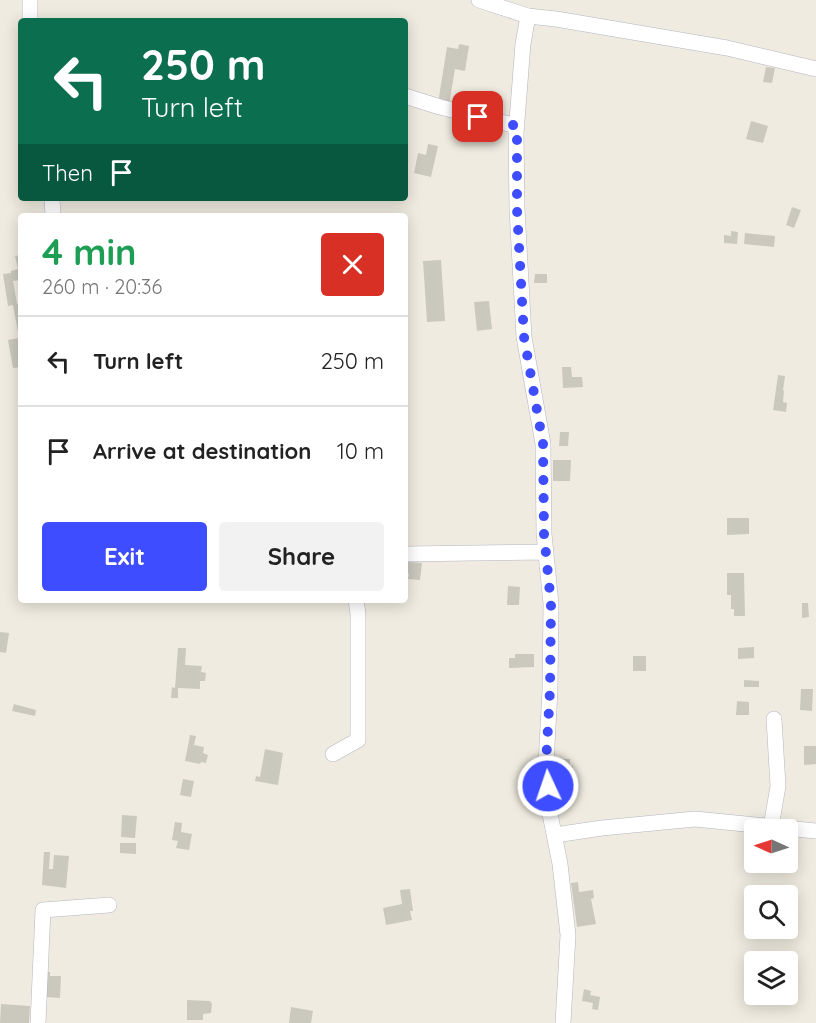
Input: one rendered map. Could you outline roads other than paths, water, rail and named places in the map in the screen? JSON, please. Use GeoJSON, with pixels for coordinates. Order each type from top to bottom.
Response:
{"type":"FeatureCollection","features":[{"type":"Feature","properties":{"kind":"street"},"geometry":{"type":"LineString","coordinates":[[30,0],[30,18]]}},
{"type":"Feature","properties":{"kind":"street"},"geometry":{"type":"LineString","coordinates":[[479,0],[528,16],[727,48],[816,69]]}},
{"type":"Feature","properties":{"kind":"street"},"geometry":{"type":"LineString","coordinates":[[528,16],[517,126],[517,209],[524,337],[543,444],[544,534],[551,604],[546,764],[549,809],[560,864],[568,935],[563,1023]]}},
{"type":"Feature","properties":{"kind":"street"},"geometry":{"type":"LineString","coordinates":[[408,97],[517,126]]}},
{"type":"Feature","properties":{"kind":"street"},"geometry":{"type":"LineString","coordinates":[[408,554],[546,552]]}},
{"type":"Feature","properties":{"kind":"street"},"geometry":{"type":"LineString","coordinates":[[333,754],[358,740],[356,603]]}},
{"type":"Feature","properties":{"kind":"street"},"geometry":{"type":"LineString","coordinates":[[772,819],[778,786],[774,719]]}},
{"type":"Feature","properties":{"kind":"street"},"geometry":{"type":"LineString","coordinates":[[555,835],[695,819],[744,824]]}},
{"type":"Feature","properties":{"kind":"street"},"geometry":{"type":"LineString","coordinates":[[798,829],[816,831]]}},
{"type":"Feature","properties":{"kind":"street"},"geometry":{"type":"LineString","coordinates":[[38,1023],[44,910],[109,905]]}}]}
